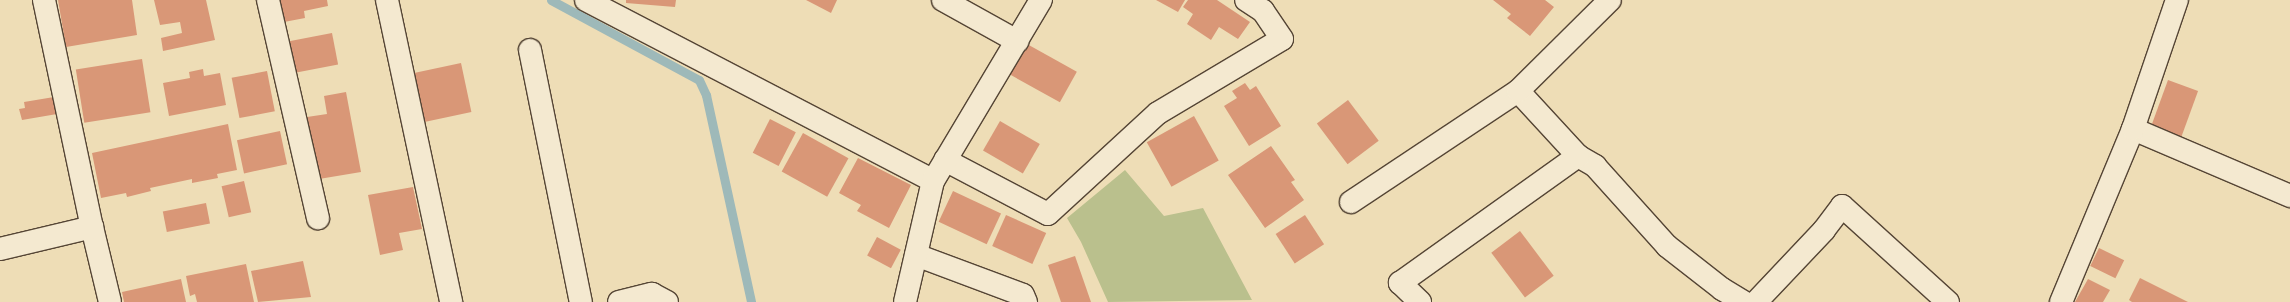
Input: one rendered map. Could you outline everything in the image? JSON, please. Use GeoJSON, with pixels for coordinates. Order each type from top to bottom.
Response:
{"type":"FeatureCollection","features":[{"type":"Feature","properties":{"kind":"street"},"geometry":{"type":"LineString","coordinates":[[44,0],[92,227],[110,302]]}},
{"type":"Feature","properties":{"kind":"street"},"geometry":{"type":"LineString","coordinates":[[268,0],[318,218]]}},
{"type":"Feature","properties":{"kind":"street"},"geometry":{"type":"LineString","coordinates":[[387,0],[451,302]]}},
{"type":"Feature","properties":{"kind":"street"},"geometry":{"type":"LineString","coordinates":[[586,0],[933,181]]}},
{"type":"Feature","properties":{"kind":"street"},"geometry":{"type":"LineString","coordinates":[[943,0],[1016,41]]}},
{"type":"Feature","properties":{"kind":"street"},"geometry":{"type":"LineString","coordinates":[[905,302],[933,181],[1041,0]]}},
{"type":"Feature","properties":{"kind":"street"},"geometry":{"type":"LineString","coordinates":[[945,160],[1048,214],[1158,113],[1282,39],[1262,11],[1246,0]]}},
{"type":"Feature","properties":{"kind":"street"},"geometry":{"type":"LineString","coordinates":[[1351,202],[1518,91],[1610,0]]}},
{"type":"Feature","properties":{"kind":"street"},"geometry":{"type":"LineString","coordinates":[[2061,302],[2133,129],[2177,0]]}},
{"type":"Feature","properties":{"kind":"street"},"geometry":{"type":"LineString","coordinates":[[530,50],[581,302]]}},
{"type":"Feature","properties":{"kind":"street"},"geometry":{"type":"LineString","coordinates":[[1518,91],[1578,156],[1595,166],[1667,246],[1722,289],[1744,302]]}},
{"type":"Feature","properties":{"kind":"street"},"geometry":{"type":"LineString","coordinates":[[2133,129],[2290,196]]}},
{"type":"Feature","properties":{"kind":"street"},"geometry":{"type":"LineString","coordinates":[[1420,302],[1400,283],[1578,156]]}},
{"type":"Feature","properties":{"kind":"street"},"geometry":{"type":"LineString","coordinates":[[1756,302],[1824,230],[1842,206],[1948,302]]}},
{"type":"Feature","properties":{"kind":"street"},"geometry":{"type":"LineString","coordinates":[[0,249],[92,227]]}},
{"type":"Feature","properties":{"kind":"street"},"geometry":{"type":"LineString","coordinates":[[916,255],[1024,294],[1026,302]]}},
{"type":"Feature","properties":{"kind":"street"},"geometry":{"type":"LineString","coordinates":[[619,302],[652,294],[667,302]]}},
{"type":"Feature","properties":{"kind":"green space"},"geometry":{"type":"Polygon","coordinates":[[[1125,170],[1164,216],[1203,208],[1252,300],[1108,302],[1081,242],[1067,218],[1125,170]]]}},
{"type":"Feature","properties":{"kind":"building"},"geometry":{"type":"Polygon","coordinates":[[[58,0],[132,0],[137,35],[66,47],[58,0]]]}},
{"type":"Feature","properties":{"kind":"building"},"geometry":{"type":"Polygon","coordinates":[[[154,0],[206,0],[215,40],[163,51],[161,38],[182,33],[180,22],[160,25],[154,0]]]}},
{"type":"Feature","properties":{"kind":"building"},"geometry":{"type":"Polygon","coordinates":[[[279,0],[327,0],[328,6],[304,11],[305,18],[284,22],[279,0]]]}},
{"type":"Feature","properties":{"kind":"building"},"geometry":{"type":"Polygon","coordinates":[[[626,0],[676,0],[675,7],[626,3],[626,0]]]}},
{"type":"Feature","properties":{"kind":"building"},"geometry":{"type":"Polygon","coordinates":[[[806,0],[837,0],[831,13],[806,0]]]}},
{"type":"Feature","properties":{"kind":"building"},"geometry":{"type":"Polygon","coordinates":[[[1156,0],[1185,0],[1178,12],[1156,0]]]}},
{"type":"Feature","properties":{"kind":"building"},"geometry":{"type":"Polygon","coordinates":[[[1188,0],[1217,0],[1250,22],[1238,39],[1219,27],[1211,40],[1187,24],[1193,14],[1183,7],[1188,0]]]}},
{"type":"Feature","properties":{"kind":"building"},"geometry":{"type":"Polygon","coordinates":[[[1493,0],[1545,0],[1554,7],[1530,36],[1507,18],[1511,14],[1493,0]]]}},
{"type":"Feature","properties":{"kind":"building"},"geometry":{"type":"Polygon","coordinates":[[[332,33],[338,64],[294,73],[288,42],[332,33]]]}},
{"type":"Feature","properties":{"kind":"building"},"geometry":{"type":"Polygon","coordinates":[[[1027,44],[1077,72],[1060,102],[1010,75],[1027,44]]]}},
{"type":"Feature","properties":{"kind":"building"},"geometry":{"type":"Polygon","coordinates":[[[142,59],[150,112],[84,123],[76,69],[142,59]]]}},
{"type":"Feature","properties":{"kind":"building"},"geometry":{"type":"Polygon","coordinates":[[[461,63],[471,112],[424,122],[414,73],[461,63]]]}},
{"type":"Feature","properties":{"kind":"building"},"geometry":{"type":"Polygon","coordinates":[[[203,69],[204,76],[220,73],[226,105],[169,116],[163,83],[190,78],[189,72],[203,69]]]}},
{"type":"Feature","properties":{"kind":"building"},"geometry":{"type":"Polygon","coordinates":[[[267,71],[275,111],[239,118],[232,78],[267,71]]]}},
{"type":"Feature","properties":{"kind":"building"},"geometry":{"type":"Polygon","coordinates":[[[2168,80],[2198,91],[2180,141],[2150,130],[2168,80]]]}},
{"type":"Feature","properties":{"kind":"building"},"geometry":{"type":"Polygon","coordinates":[[[1245,83],[1250,90],[1256,86],[1281,126],[1249,146],[1224,106],[1237,98],[1232,91],[1245,83]]]}},
{"type":"Feature","properties":{"kind":"building"},"geometry":{"type":"Polygon","coordinates":[[[346,92],[361,172],[319,179],[307,117],[327,114],[324,96],[346,92]]]}},
{"type":"Feature","properties":{"kind":"building"},"geometry":{"type":"Polygon","coordinates":[[[54,97],[57,114],[22,120],[19,109],[25,108],[24,102],[54,97]]]}},
{"type":"Feature","properties":{"kind":"building"},"geometry":{"type":"Polygon","coordinates":[[[1348,100],[1379,141],[1348,164],[1317,123],[1348,100]]]}},
{"type":"Feature","properties":{"kind":"building"},"geometry":{"type":"Polygon","coordinates":[[[1194,116],[1219,161],[1171,187],[1147,142],[1194,116]]]}},
{"type":"Feature","properties":{"kind":"building"},"geometry":{"type":"Polygon","coordinates":[[[770,119],[796,132],[779,166],[753,153],[770,119]]]}},
{"type":"Feature","properties":{"kind":"building"},"geometry":{"type":"Polygon","coordinates":[[[1000,121],[1040,144],[1023,173],[983,150],[1000,121]]]}},
{"type":"Feature","properties":{"kind":"building"},"geometry":{"type":"Polygon","coordinates":[[[228,124],[237,170],[217,174],[218,178],[192,183],[192,179],[150,188],[151,191],[127,197],[126,193],[101,198],[92,153],[228,124]]]}},
{"type":"Feature","properties":{"kind":"building"},"geometry":{"type":"Polygon","coordinates":[[[280,131],[287,164],[244,173],[237,140],[280,131]]]}},
{"type":"Feature","properties":{"kind":"building"},"geometry":{"type":"Polygon","coordinates":[[[803,133],[848,158],[827,197],[782,171],[803,133]]]}},
{"type":"Feature","properties":{"kind":"building"},"geometry":{"type":"Polygon","coordinates":[[[1271,146],[1295,180],[1291,182],[1304,200],[1265,228],[1228,175],[1271,146]]]}},
{"type":"Feature","properties":{"kind":"building"},"geometry":{"type":"Polygon","coordinates":[[[858,158],[911,185],[889,228],[857,211],[861,205],[839,193],[858,158]]]}},
{"type":"Feature","properties":{"kind":"building"},"geometry":{"type":"Polygon","coordinates":[[[244,181],[251,212],[229,217],[222,186],[244,181]]]}},
{"type":"Feature","properties":{"kind":"building"},"geometry":{"type":"Polygon","coordinates":[[[413,187],[422,229],[399,233],[403,250],[380,255],[368,195],[413,187]]]}},
{"type":"Feature","properties":{"kind":"building"},"geometry":{"type":"Polygon","coordinates":[[[953,191],[1001,213],[987,244],[939,222],[953,191]]]}},
{"type":"Feature","properties":{"kind":"building"},"geometry":{"type":"Polygon","coordinates":[[[206,203],[210,224],[167,232],[163,211],[206,203]]]}},
{"type":"Feature","properties":{"kind":"building"},"geometry":{"type":"Polygon","coordinates":[[[1006,215],[1046,233],[1032,264],[992,246],[1006,215]]]}},
{"type":"Feature","properties":{"kind":"building"},"geometry":{"type":"Polygon","coordinates":[[[1305,215],[1324,244],[1295,263],[1276,234],[1305,215]]]}},
{"type":"Feature","properties":{"kind":"building"},"geometry":{"type":"Polygon","coordinates":[[[1520,231],[1554,276],[1525,297],[1491,253],[1520,231]]]}},
{"type":"Feature","properties":{"kind":"building"},"geometry":{"type":"Polygon","coordinates":[[[877,237],[901,250],[891,268],[867,256],[877,237]]]}},
{"type":"Feature","properties":{"kind":"building"},"geometry":{"type":"Polygon","coordinates":[[[2099,248],[2124,260],[2115,278],[2090,266],[2099,248]]]}},
{"type":"Feature","properties":{"kind":"building"},"geometry":{"type":"Polygon","coordinates":[[[1075,256],[1091,302],[1061,302],[1048,265],[1075,256]]]}},
{"type":"Feature","properties":{"kind":"building"},"geometry":{"type":"Polygon","coordinates":[[[303,261],[311,297],[258,302],[251,271],[303,261]]]}},
{"type":"Feature","properties":{"kind":"building"},"geometry":{"type":"Polygon","coordinates":[[[246,264],[254,302],[197,302],[195,294],[190,296],[186,276],[246,264]]]}},
{"type":"Feature","properties":{"kind":"building"},"geometry":{"type":"Polygon","coordinates":[[[2140,278],[2188,302],[2132,302],[2129,300],[2140,278]]]}},
{"type":"Feature","properties":{"kind":"building"},"geometry":{"type":"Polygon","coordinates":[[[181,279],[186,302],[124,302],[122,292],[181,279]]]}},
{"type":"Feature","properties":{"kind":"building"},"geometry":{"type":"Polygon","coordinates":[[[2088,279],[2110,290],[2103,302],[2075,302],[2088,279]]]}},
{"type":"Feature","properties":{"kind":"waterway"},"geometry":{"type":"LineString","coordinates":[[551,0],[699,80],[706,95],[751,302]]}}]}
